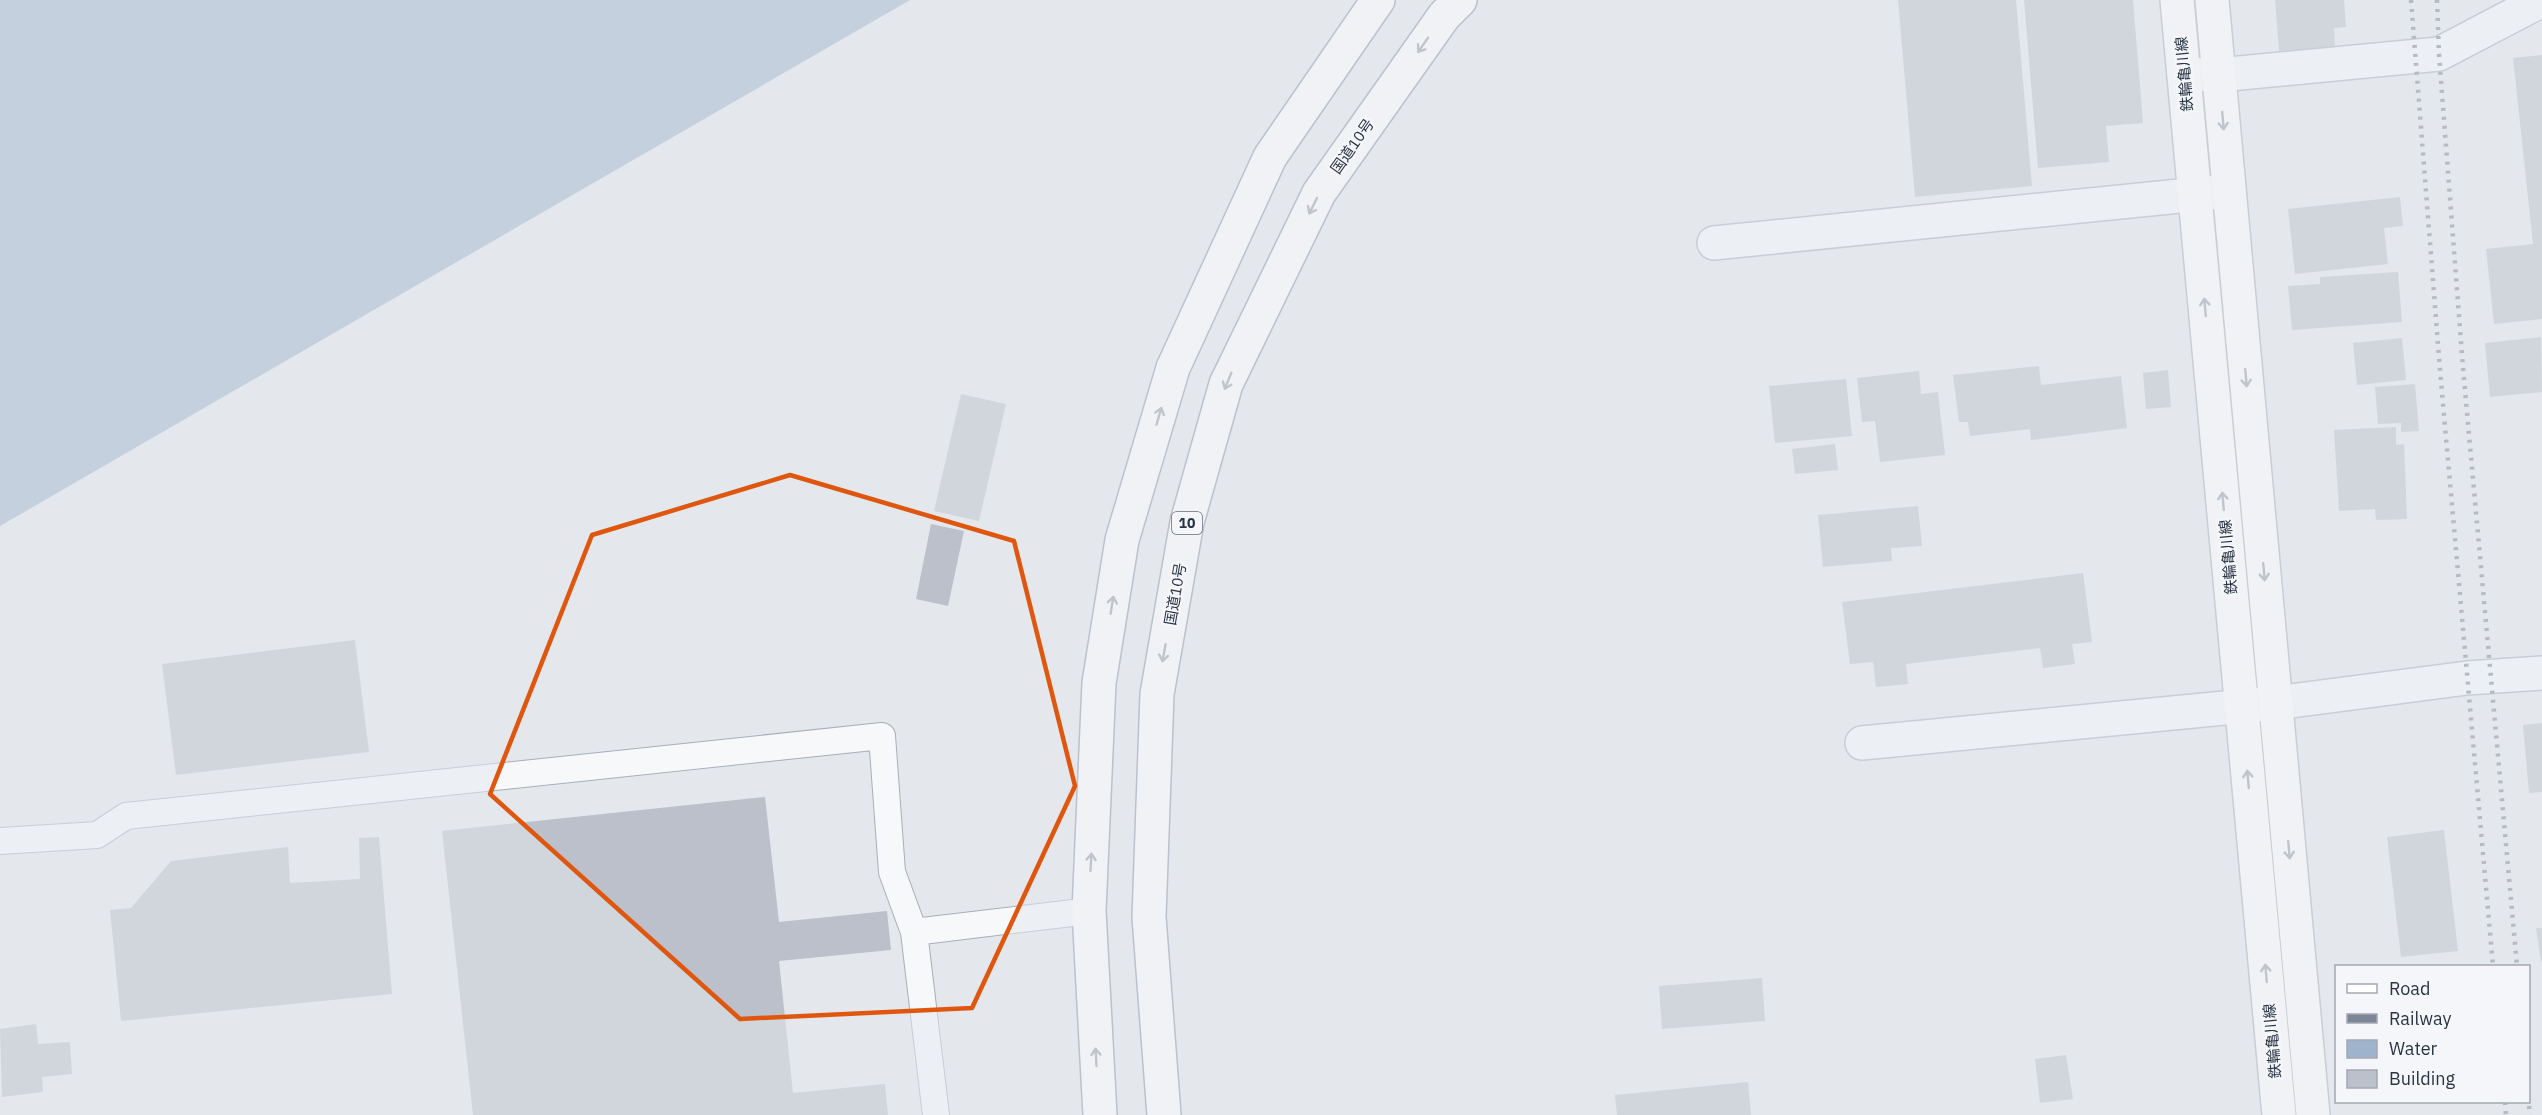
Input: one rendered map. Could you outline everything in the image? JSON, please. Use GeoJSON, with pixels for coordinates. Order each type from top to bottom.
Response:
{"type":"FeatureCollection","features":[{"type":"Feature","properties":{"kind":"main road"},"geometry":{"type":"LineString","coordinates":[[1100,1115],[1089,911],[1099,683],[1122,540],[1173,368],[1270,157],[1378,0]]}},
{"type":"Feature","properties":{"kind":"main road","name":"国道10号"},"geometry":{"type":"LineString","coordinates":[[1164,1115],[1149,917],[1157,694],[1187,522],[1226,384],[1319,193],[1444,16],[1460,0]]}},
{"type":"Feature","properties":{"kind":"main road","name":"鉄輪亀川線"},"geometry":{"type":"LineString","coordinates":[[2177,0],[2279,1115]]}},
{"type":"Feature","properties":{"kind":"main road"},"geometry":{"type":"LineString","coordinates":[[2212,0],[2313,1115]]}},
{"type":"Feature","properties":{"kind":"street"},"geometry":{"type":"LineString","coordinates":[[2184,74],[2218,75],[2439,54],[2542,0]]}},
{"type":"Feature","properties":{"kind":"street"},"geometry":{"type":"LineString","coordinates":[[1714,243],[2229,191]]}},
{"type":"Feature","properties":{"kind":"street"},"geometry":{"type":"LineString","coordinates":[[1862,743],[2276,703],[2467,678],[2542,673]]}},
{"type":"Feature","properties":{"kind":"lane"},"geometry":{"type":"LineString","coordinates":[[0,841],[97,835],[126,816],[882,735],[892,872],[914,932],[936,1115]]}},
{"type":"Feature","properties":{"kind":"lane"},"geometry":{"type":"LineString","coordinates":[[914,932],[1089,911]]}},
{"type":"Feature","properties":{"kind":"highlighted area"},"geometry":{"type":"Polygon","coordinates":[[[790,475],[1014,541],[1075,786],[972,1008],[740,1019],[490,794],[592,535],[790,475]]]}},
{"type":"Feature","properties":{"kind":"water"},"geometry":{"type":"Polygon","coordinates":[[[0,0],[910,0],[0,526],[0,0]]]}},
{"type":"Feature","properties":{"kind":"building"},"geometry":{"type":"Polygon","coordinates":[[[1898,0],[2016,0],[2032,186],[1915,197],[1898,0]]]}},
{"type":"Feature","properties":{"kind":"building"},"geometry":{"type":"Polygon","coordinates":[[[2024,0],[2133,0],[2143,123],[2106,126],[2109,162],[2038,168],[2024,0]]]}},
{"type":"Feature","properties":{"kind":"building"},"geometry":{"type":"Polygon","coordinates":[[[2275,0],[2344,0],[2346,27],[2334,28],[2335,47],[2279,51],[2275,0]]]}},
{"type":"Feature","properties":{"kind":"building"},"geometry":{"type":"Polygon","coordinates":[[[2542,55],[2542,319],[2494,324],[2486,249],[2533,244],[2513,58],[2542,55]]]}},
{"type":"Feature","properties":{"kind":"building"},"geometry":{"type":"Polygon","coordinates":[[[2400,197],[2403,226],[2384,228],[2388,264],[2295,274],[2288,209],[2400,197]]]}},
{"type":"Feature","properties":{"kind":"building"},"geometry":{"type":"Polygon","coordinates":[[[2398,272],[2402,322],[2292,330],[2288,286],[2320,284],[2320,277],[2398,272]]]}},
{"type":"Feature","properties":{"kind":"building"},"geometry":{"type":"Polygon","coordinates":[[[2541,337],[2542,392],[2490,397],[2485,343],[2541,337]]]}},
{"type":"Feature","properties":{"kind":"building"},"geometry":{"type":"Polygon","coordinates":[[[2402,338],[2406,380],[2357,385],[2353,343],[2402,338]]]}},
{"type":"Feature","properties":{"kind":"building"},"geometry":{"type":"Polygon","coordinates":[[[2039,366],[2041,385],[2121,376],[2127,428],[2031,440],[2030,429],[1970,436],[1968,422],[1959,422],[1953,375],[2039,366]]]}},
{"type":"Feature","properties":{"kind":"building"},"geometry":{"type":"Polygon","coordinates":[[[2168,370],[2171,407],[2146,409],[2143,373],[2168,370]]]}},
{"type":"Feature","properties":{"kind":"building"},"geometry":{"type":"Polygon","coordinates":[[[1919,371],[1921,394],[1938,392],[1945,455],[1880,462],[1875,421],[1862,422],[1857,378],[1919,371]]]}},
{"type":"Feature","properties":{"kind":"building"},"geometry":{"type":"Polygon","coordinates":[[[1846,379],[1852,436],[1775,443],[1769,386],[1846,379]]]}},
{"type":"Feature","properties":{"kind":"building"},"geometry":{"type":"Polygon","coordinates":[[[2415,384],[2419,431],[2401,432],[2401,423],[2378,424],[2375,387],[2415,384]]]}},
{"type":"Feature","properties":{"kind":"building"},"geometry":{"type":"Polygon","coordinates":[[[961,394],[1006,404],[979,521],[934,511],[961,394]]]}},
{"type":"Feature","properties":{"kind":"building"},"geometry":{"type":"Polygon","coordinates":[[[2396,427],[2396,445],[2404,444],[2407,519],[2376,520],[2375,509],[2339,511],[2334,430],[2396,427]]]}},
{"type":"Feature","properties":{"kind":"building"},"geometry":{"type":"Polygon","coordinates":[[[1835,444],[1838,470],[1795,474],[1792,449],[1835,444]]]}},
{"type":"Feature","properties":{"kind":"building"},"geometry":{"type":"Polygon","coordinates":[[[1918,506],[1922,546],[1891,548],[1892,561],[1823,567],[1818,515],[1918,506]]]}},
{"type":"Feature","properties":{"kind":"building"},"geometry":{"type":"Polygon","coordinates":[[[931,524],[964,531],[948,606],[916,599],[931,524]]]}},
{"type":"Feature","properties":{"kind":"building"},"geometry":{"type":"Polygon","coordinates":[[[2083,573],[2092,642],[2072,644],[2075,664],[2043,668],[2040,648],[1906,664],[1908,684],[1876,687],[1873,662],[1850,664],[1842,602],[2083,573]]]}},
{"type":"Feature","properties":{"kind":"building"},"geometry":{"type":"Polygon","coordinates":[[[355,640],[369,752],[176,775],[162,664],[355,640]]]}},
{"type":"Feature","properties":{"kind":"building"},"geometry":{"type":"Polygon","coordinates":[[[2542,723],[2542,792],[2529,793],[2523,725],[2542,723]]]}},
{"type":"Feature","properties":{"kind":"building"},"geometry":{"type":"Polygon","coordinates":[[[765,797],[779,922],[887,911],[891,950],[779,961],[793,1093],[885,1084],[888,1115],[473,1115],[442,831],[765,797]]]}},
{"type":"Feature","properties":{"kind":"building"},"geometry":{"type":"Polygon","coordinates":[[[2444,830],[2458,951],[2401,957],[2387,837],[2444,830]]]}},
{"type":"Feature","properties":{"kind":"building"},"geometry":{"type":"Polygon","coordinates":[[[379,837],[392,994],[121,1021],[110,910],[131,908],[171,861],[288,847],[290,883],[360,879],[359,838],[379,837]]]}},
{"type":"Feature","properties":{"kind":"building"},"geometry":{"type":"Polygon","coordinates":[[[2536,928],[2542,928],[2542,962],[2541,962],[2536,928]]]}},
{"type":"Feature","properties":{"kind":"building"},"geometry":{"type":"Polygon","coordinates":[[[1762,978],[1765,1021],[1662,1029],[1659,986],[1762,978]]]}},
{"type":"Feature","properties":{"kind":"building"},"geometry":{"type":"Polygon","coordinates":[[[36,1024],[38,1044],[70,1042],[72,1074],[42,1077],[43,1092],[2,1097],[0,1029],[36,1024]]]}},
{"type":"Feature","properties":{"kind":"building"},"geometry":{"type":"Polygon","coordinates":[[[2066,1055],[2073,1099],[2040,1103],[2035,1059],[2066,1055]]]}},
{"type":"Feature","properties":{"kind":"building"},"geometry":{"type":"Polygon","coordinates":[[[1748,1082],[1751,1115],[1617,1115],[1615,1095],[1748,1082]]]}},
{"type":"Feature","properties":{"kind":"railway"},"geometry":{"type":"LineString","coordinates":[[2411,0],[2440,370],[2493,965]]}},
{"type":"Feature","properties":{"kind":"railway"},"geometry":{"type":"LineString","coordinates":[[2437,0],[2439,54],[2463,368],[2517,965]]}},
{"type":"Feature","properties":{"kind":"railway"},"geometry":{"type":"LineString","coordinates":[[2505,1103],[2506,1115]]}},
{"type":"Feature","properties":{"kind":"railway"},"geometry":{"type":"LineString","coordinates":[[2529,1103],[2530,1115]]}}]}
